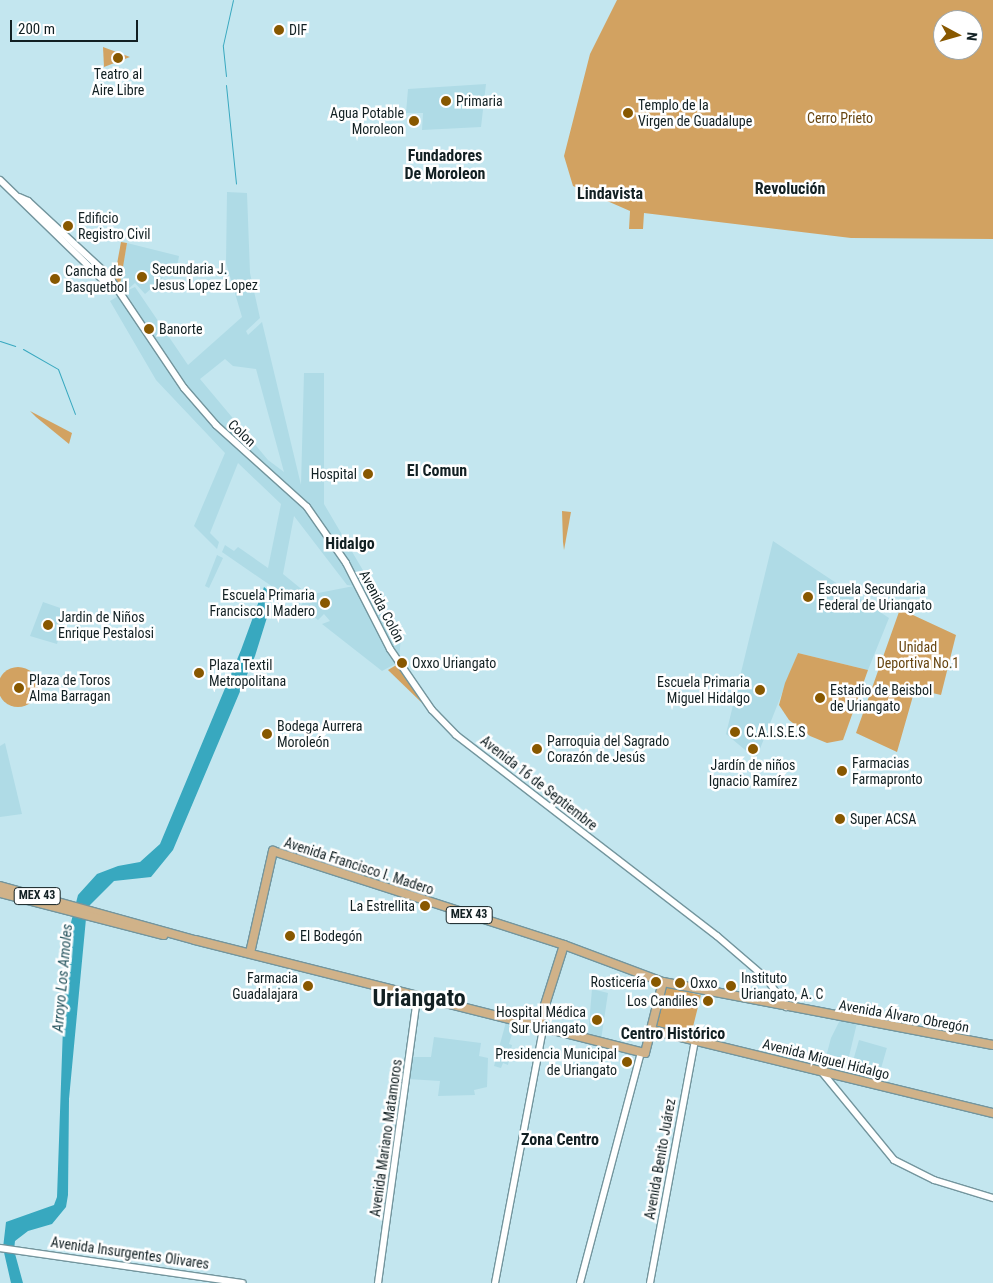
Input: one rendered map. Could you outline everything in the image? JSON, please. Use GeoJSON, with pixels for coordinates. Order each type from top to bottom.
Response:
{"type":"FeatureCollection","features":[{"type":"Feature","properties":{"kind":"main road","name":"Avenida Francisco I. Madero"},"geometry":{"type":"LineString","coordinates":[[250,953],[274,851],[564,945],[663,982]]}},
{"type":"Feature","properties":{"kind":"main road","name":"MEX 43"},"geometry":{"type":"LineString","coordinates":[[0,886],[73,910]]}},
{"type":"Feature","properties":{"kind":"main road","name":"MEX 43"},"geometry":{"type":"LineString","coordinates":[[0,893],[250,953],[643,1053]]}},
{"type":"Feature","properties":{"kind":"main road"},"geometry":{"type":"LineString","coordinates":[[540,1028],[564,945]]}},
{"type":"Feature","properties":{"kind":"main road"},"geometry":{"type":"LineString","coordinates":[[643,1053],[652,1030],[663,982]]}},
{"type":"Feature","properties":{"kind":"main road","name":"Avenida Álvaro Obregón"},"geometry":{"type":"LineString","coordinates":[[663,982],[993,1045]]}},
{"type":"Feature","properties":{"kind":"main road","name":"Avenida Miguel Hidalgo"},"geometry":{"type":"LineString","coordinates":[[652,1030],[993,1113]]}},
{"type":"Feature","properties":{"kind":"street","name":"Colon"},"geometry":{"type":"LineString","coordinates":[[0,180],[103,280],[110,282],[184,388],[216,425],[288,490]]}},
{"type":"Feature","properties":{"kind":"street","name":"Avenida Colón"},"geometry":{"type":"LineString","coordinates":[[288,490],[307,507],[346,563],[370,615],[399,662]]}},
{"type":"Feature","properties":{"kind":"street","name":"Avenida 16 de Septiembre"},"geometry":{"type":"LineString","coordinates":[[399,662],[432,710],[456,735],[679,908],[767,979],[786,1007]]}},
{"type":"Feature","properties":{"kind":"street","name":"Avenida Mariano Matamoros"},"geometry":{"type":"LineString","coordinates":[[378,1283],[418,997]]}},
{"type":"Feature","properties":{"kind":"street"},"geometry":{"type":"LineString","coordinates":[[495,1283],[540,1028]]}},
{"type":"Feature","properties":{"kind":"street","name":"Avenida Benito Juárez"},"geometry":{"type":"LineString","coordinates":[[650,1283],[695,1040]]}},
{"type":"Feature","properties":{"kind":"street"},"geometry":{"type":"LineString","coordinates":[[580,1283],[643,1053]]}},
{"type":"Feature","properties":{"kind":"street"},"geometry":{"type":"LineString","coordinates":[[821,1071],[894,1160],[934,1180],[993,1198]]}},
{"type":"Feature","properties":{"kind":"street","name":"Avenida Insurgentes Olivares"},"geometry":{"type":"LineString","coordinates":[[1,1248],[242,1283]]}},
{"type":"Feature","properties":{"kind":"shaded area","name":"Primaria"},"geometry":{"type":"Polygon","coordinates":[[[486,84],[481,127],[422,130],[423,113],[406,113],[408,89],[486,84]]]}},
{"type":"Feature","properties":{"kind":"shaded area"},"geometry":{"type":"Polygon","coordinates":[[[227,192],[247,193],[250,273],[260,318],[246,331],[248,335],[262,322],[301,485],[304,373],[324,373],[324,504],[401,635],[399,662],[382,671],[322,624],[330,621],[324,614],[318,620],[300,607],[308,595],[354,586],[347,585],[294,516],[283,574],[305,592],[299,605],[222,552],[225,545],[234,551],[238,547],[268,568],[281,504],[238,463],[210,533],[219,542],[217,549],[194,526],[225,453],[156,380],[110,301],[125,292],[119,287],[127,243],[179,256],[176,273],[166,272],[155,289],[153,287],[145,294],[135,283],[126,291],[135,287],[188,365],[242,317],[226,263],[227,192]],[[225,359],[200,379],[268,460],[284,472],[256,369],[233,366],[225,359]]]}},
{"type":"Feature","properties":{"kind":"shaded area","name":"Escuela Secundaria Federal de Uriangato"},"geometry":{"type":"Polygon","coordinates":[[[773,541],[889,618],[868,670],[798,653],[756,759],[726,734],[773,541]]]}},
{"type":"Feature","properties":{"kind":"shaded area"},"geometry":{"type":"Polygon","coordinates":[[[217,555],[223,558],[209,588],[205,586],[217,555]]]}},
{"type":"Feature","properties":{"kind":"shaded area","name":"Jardin de Niños Enrique Pestalosi"},"geometry":{"type":"Polygon","coordinates":[[[43,602],[66,610],[57,644],[30,636],[43,602]]]}},
{"type":"Feature","properties":{"kind":"shaded area"},"geometry":{"type":"Polygon","coordinates":[[[5,743],[22,814],[0,817],[0,746],[5,743]]]}},
{"type":"Feature","properties":{"kind":"shaded area","name":"Hospital Médica Sur Uriangato"},"geometry":{"type":"Polygon","coordinates":[[[592,989],[608,993],[601,1040],[588,1037],[592,989]]]}},
{"type":"Feature","properties":{"kind":"shaded area"},"geometry":{"type":"Polygon","coordinates":[[[840,1020],[857,1023],[845,1073],[823,1068],[831,1038],[840,1020]]]}},
{"type":"Feature","properties":{"kind":"shaded area"},"geometry":{"type":"Polygon","coordinates":[[[506,1022],[515,1024],[509,1044],[512,1045],[508,1065],[503,1063],[501,1068],[494,1066],[506,1022]]]}},
{"type":"Feature","properties":{"kind":"shaded area"},"geometry":{"type":"Polygon","coordinates":[[[434,1037],[481,1043],[479,1056],[488,1058],[487,1087],[474,1090],[475,1095],[438,1096],[440,1081],[408,1079],[411,1057],[431,1057],[434,1037]]]}},
{"type":"Feature","properties":{"kind":"shaded area"},"geometry":{"type":"Polygon","coordinates":[[[859,1040],[887,1048],[877,1082],[849,1074],[859,1040]]]}},
{"type":"Feature","properties":{"kind":"green space","name":"Cerro Prieto"},"geometry":{"type":"Polygon","coordinates":[[[617,0],[993,0],[993,239],[851,238],[644,213],[643,229],[629,229],[630,211],[573,186],[564,156],[590,54],[617,0]]]}},
{"type":"Feature","properties":{"kind":"green space"},"geometry":{"type":"Polygon","coordinates":[[[103,47],[130,57],[104,67],[103,47]]]}},
{"type":"Feature","properties":{"kind":"green space"},"geometry":{"type":"Polygon","coordinates":[[[121,242],[127,243],[120,285],[113,286],[121,242]]]}},
{"type":"Feature","properties":{"kind":"green space"},"geometry":{"type":"Polygon","coordinates":[[[30,411],[72,433],[69,444],[36,417],[30,411]]]}},
{"type":"Feature","properties":{"kind":"green space"},"geometry":{"type":"Polygon","coordinates":[[[562,511],[571,512],[564,550],[563,542],[562,511]]]}},
{"type":"Feature","properties":{"kind":"green space","name":"Unidad Deportiva No.1"},"geometry":{"type":"Polygon","coordinates":[[[900,609],[956,635],[941,695],[915,689],[897,752],[856,733],[900,609]]]}},
{"type":"Feature","properties":{"kind":"green space","name":"Estadio de Beisbol de Uriangato"},"geometry":{"type":"Polygon","coordinates":[[[798,653],[868,670],[843,740],[827,743],[810,736],[789,720],[779,705],[785,683],[798,653]]]}},
{"type":"Feature","properties":{"kind":"green space"},"geometry":{"type":"Polygon","coordinates":[[[398,664],[422,703],[388,670],[398,664]]]}},
{"type":"Feature","properties":{"kind":"green space","name":"Plaza de Toros Alma Barragan"},"geometry":{"type":"Polygon","coordinates":[[[22,667],[29,670],[35,676],[38,687],[37,695],[29,704],[22,707],[14,707],[7,704],[-1,695],[-2,683],[1,676],[10,668],[22,667]]]}},
{"type":"Feature","properties":{"kind":"green space"},"geometry":{"type":"Polygon","coordinates":[[[664,986],[701,995],[690,1038],[653,1029],[664,986]]]}},
{"type":"Feature","properties":{"kind":"water","name":"Arroyo Los Amoles"},"geometry":{"type":"Polygon","coordinates":[[[264,587],[274,595],[255,656],[173,850],[151,877],[114,881],[87,908],[69,1099],[68,1195],[66,1207],[52,1224],[28,1231],[15,1241],[14,1250],[23,1283],[11,1283],[3,1248],[6,1222],[54,1205],[57,1197],[66,942],[78,895],[97,874],[118,866],[140,862],[160,844],[241,650],[264,587]]]}},
{"type":"Feature","properties":{"kind":"waterway"},"geometry":{"type":"LineString","coordinates":[[226,76],[223,45],[233,0]]}},
{"type":"Feature","properties":{"kind":"waterway"},"geometry":{"type":"LineString","coordinates":[[226,85],[236,183]]}},
{"type":"Feature","properties":{"kind":"waterway"},"geometry":{"type":"LineString","coordinates":[[0,341],[15,346]]}},
{"type":"Feature","properties":{"kind":"waterway","name":"Arroyo Los Amoles"},"geometry":{"type":"LineString","coordinates":[[23,349],[58,369],[75,414]]}},
{"type":"Feature","properties":{"kind":"place","name":"DIF"},"geometry":{"type":"Point","coordinates":[279,30]}},
{"type":"Feature","properties":{"kind":"place","name":"Teatro al Aire Libre"},"geometry":{"type":"Point","coordinates":[118,58]}},
{"type":"Feature","properties":{"kind":"place","name":"Primaria"},"geometry":{"type":"Point","coordinates":[446,101]}},
{"type":"Feature","properties":{"kind":"place","name":"Templo de la Virgen de Guadalupe"},"geometry":{"type":"Point","coordinates":[628,113]}},
{"type":"Feature","properties":{"kind":"place","name":"Agua Potable Moroleon"},"geometry":{"type":"Point","coordinates":[414,121]}},
{"type":"Feature","properties":{"kind":"place","name":"Edificio Registro Civil"},"geometry":{"type":"Point","coordinates":[68,226]}},
{"type":"Feature","properties":{"kind":"place","name":"Secundaria J. Jesus Lopez Lopez"},"geometry":{"type":"Point","coordinates":[142,277]}},
{"type":"Feature","properties":{"kind":"place","name":"Cancha de Basquetbol"},"geometry":{"type":"Point","coordinates":[55,279]}},
{"type":"Feature","properties":{"kind":"place","name":"Banorte"},"geometry":{"type":"Point","coordinates":[149,329]}},
{"type":"Feature","properties":{"kind":"place","name":"Hospital"},"geometry":{"type":"Point","coordinates":[368,474]}},
{"type":"Feature","properties":{"kind":"place","name":"Escuela Secundaria Federal de Uriangato"},"geometry":{"type":"Point","coordinates":[808,597]}},
{"type":"Feature","properties":{"kind":"place","name":"Escuela Primaria Francisco I Madero"},"geometry":{"type":"Point","coordinates":[325,603]}},
{"type":"Feature","properties":{"kind":"place","name":"Jardin de Niños Enrique Pestalosi"},"geometry":{"type":"Point","coordinates":[48,625]}},
{"type":"Feature","properties":{"kind":"place","name":"Oxxo Uriangato"},"geometry":{"type":"Point","coordinates":[402,663]}},
{"type":"Feature","properties":{"kind":"place","name":"Plaza Textil Metropolitana"},"geometry":{"type":"Point","coordinates":[199,673]}},
{"type":"Feature","properties":{"kind":"place","name":"Plaza de Toros Alma Barragan"},"geometry":{"type":"Point","coordinates":[19,688]}},
{"type":"Feature","properties":{"kind":"place","name":"Escuela Primaria Miguel Hidalgo"},"geometry":{"type":"Point","coordinates":[760,690]}},
{"type":"Feature","properties":{"kind":"place","name":"Estadio de Beisbol de Uriangato"},"geometry":{"type":"Point","coordinates":[820,698]}},
{"type":"Feature","properties":{"kind":"place","name":"C.A.I.S.E.S"},"geometry":{"type":"Point","coordinates":[735,732]}},
{"type":"Feature","properties":{"kind":"place","name":"Bodega Aurrera Moroleón"},"geometry":{"type":"Point","coordinates":[267,734]}},
{"type":"Feature","properties":{"kind":"place","name":"Parroquia del Sagrado Corazón de Jesús"},"geometry":{"type":"Point","coordinates":[537,749]}},
{"type":"Feature","properties":{"kind":"place","name":"Jardín de niños Ignacio Ramírez"},"geometry":{"type":"Point","coordinates":[753,749]}},
{"type":"Feature","properties":{"kind":"place","name":"Farmacias Farmapronto"},"geometry":{"type":"Point","coordinates":[842,771]}},
{"type":"Feature","properties":{"kind":"place","name":"Super ACSA"},"geometry":{"type":"Point","coordinates":[840,819]}},
{"type":"Feature","properties":{"kind":"place","name":"La Estrellita"},"geometry":{"type":"Point","coordinates":[425,906]}},
{"type":"Feature","properties":{"kind":"place","name":"El Bodegón"},"geometry":{"type":"Point","coordinates":[290,936]}},
{"type":"Feature","properties":{"kind":"place","name":"Rosticería"},"geometry":{"type":"Point","coordinates":[656,982]}},
{"type":"Feature","properties":{"kind":"place","name":"Oxxo"},"geometry":{"type":"Point","coordinates":[680,983]}},
{"type":"Feature","properties":{"kind":"place","name":"Farmacia Guadalajara"},"geometry":{"type":"Point","coordinates":[308,986]}},
{"type":"Feature","properties":{"kind":"place","name":"Instituto Uriangato, A. C"},"geometry":{"type":"Point","coordinates":[731,986]}},
{"type":"Feature","properties":{"kind":"place","name":"Los Candiles"},"geometry":{"type":"Point","coordinates":[708,1001]}},
{"type":"Feature","properties":{"kind":"place","name":"Hospital Médica Sur Uriangato"},"geometry":{"type":"Point","coordinates":[597,1020]}},
{"type":"Feature","properties":{"kind":"place","name":"Presidencia Municipal de Uriangato"},"geometry":{"type":"Point","coordinates":[627,1062]}},
{"type":"Feature","properties":{"kind":"district","name":"Fundadores De Moroleon"},"geometry":{"type":"Point","coordinates":[445,165]}},
{"type":"Feature","properties":{"kind":"district","name":"Revolución"},"geometry":{"type":"Point","coordinates":[790,189]}},
{"type":"Feature","properties":{"kind":"district","name":"Lindavista"},"geometry":{"type":"Point","coordinates":[610,194]}},
{"type":"Feature","properties":{"kind":"district","name":"El Comun"},"geometry":{"type":"Point","coordinates":[437,471]}},
{"type":"Feature","properties":{"kind":"district","name":"Hidalgo"},"geometry":{"type":"Point","coordinates":[350,544]}},
{"type":"Feature","properties":{"kind":"district","name":"Uriangato"},"geometry":{"type":"Point","coordinates":[419,999]}},
{"type":"Feature","properties":{"kind":"district","name":"Centro Histórico"},"geometry":{"type":"Point","coordinates":[673,1034]}},
{"type":"Feature","properties":{"kind":"district","name":"Zona Centro"},"geometry":{"type":"Point","coordinates":[560,1140]}}]}
